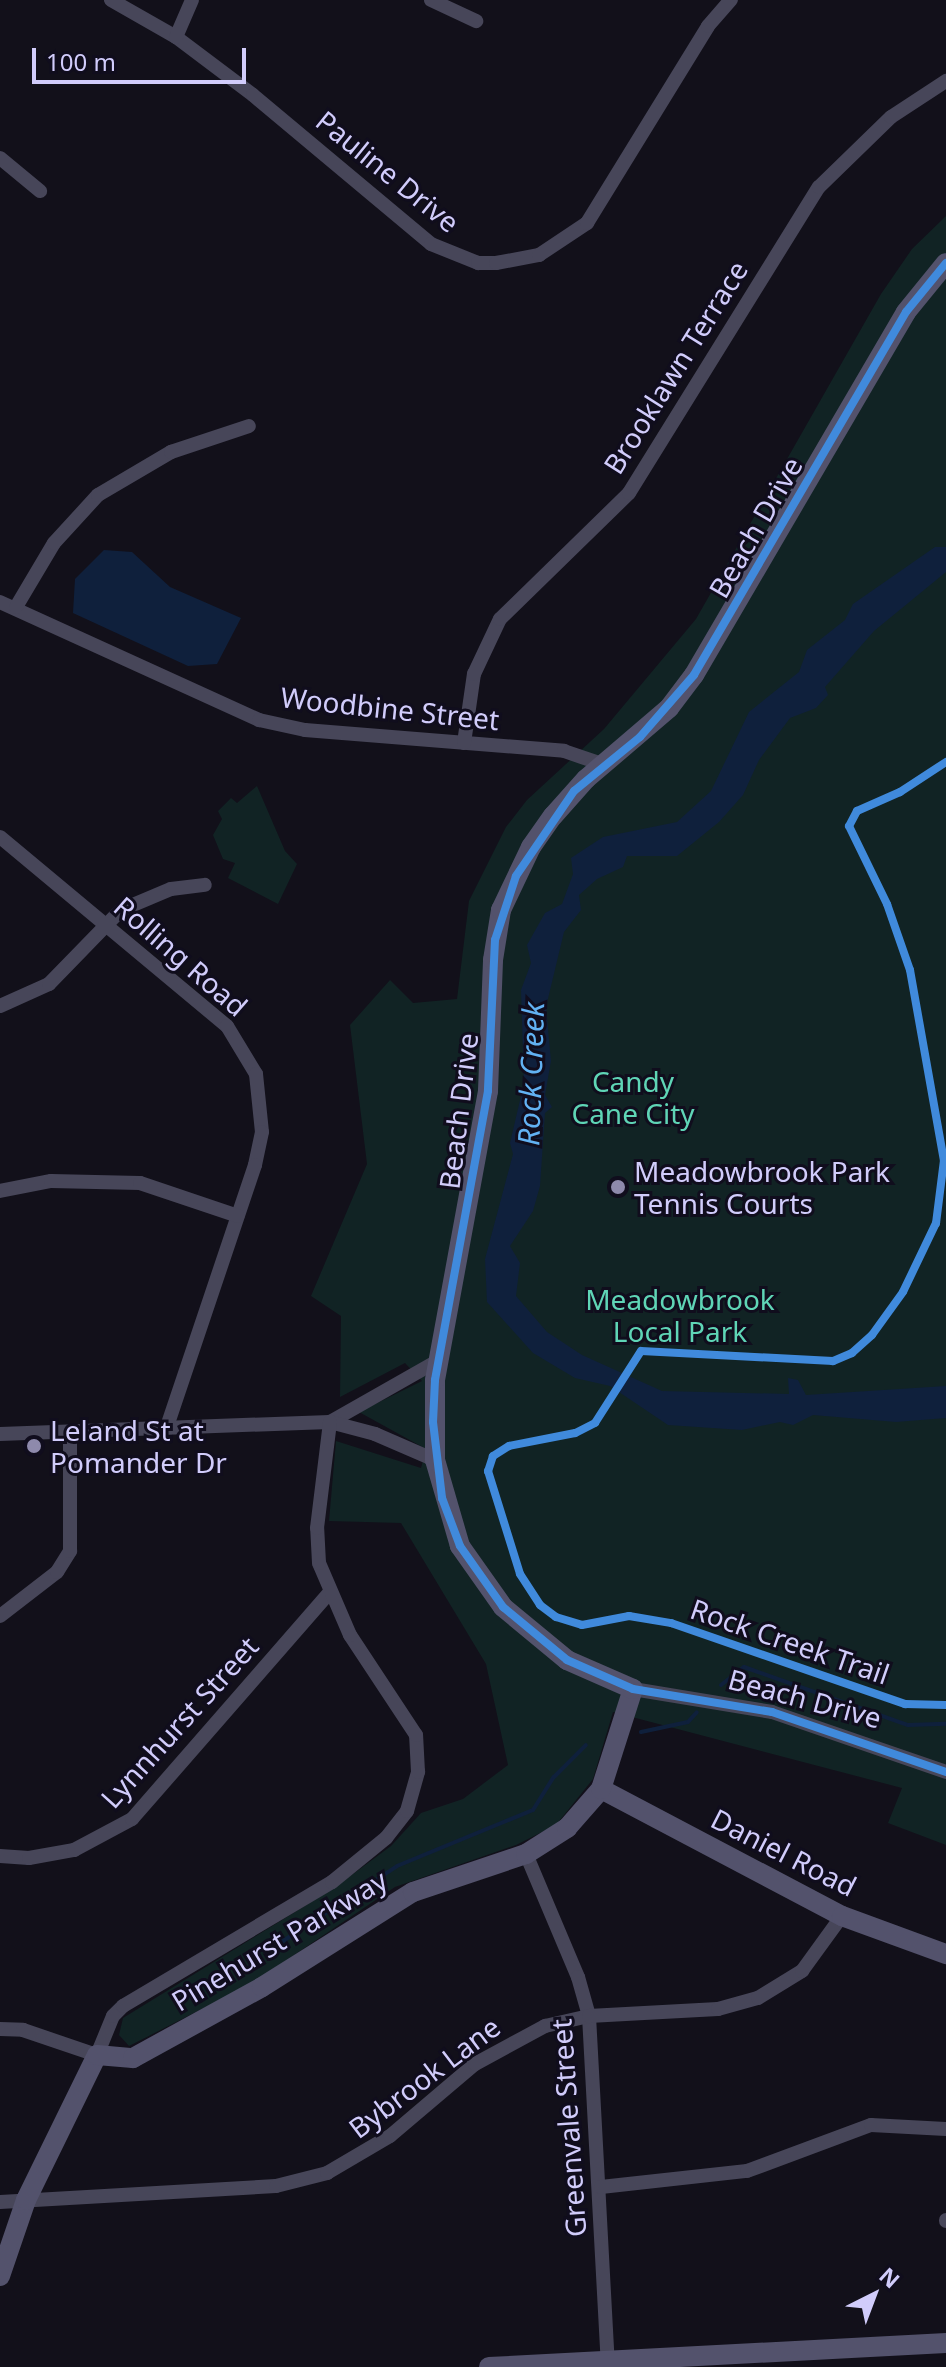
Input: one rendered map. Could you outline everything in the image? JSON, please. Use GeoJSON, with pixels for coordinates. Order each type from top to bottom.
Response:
{"type":"FeatureCollection","features":[{"type":"Feature","properties":{"kind":"street","name":"Pauline Drive"},"geometry":{"type":"LineString","coordinates":[[111,0],[176,37],[431,244],[478,263],[539,255],[587,223],[708,26],[731,0]]}},
{"type":"Feature","properties":{"kind":"street"},"geometry":{"type":"LineString","coordinates":[[176,37],[192,0]]}},
{"type":"Feature","properties":{"kind":"street"},"geometry":{"type":"LineString","coordinates":[[431,0],[476,21]]}},
{"type":"Feature","properties":{"kind":"street","name":"Brooklawn Terrace"},"geometry":{"type":"LineString","coordinates":[[464,743],[474,674],[500,619],[629,493],[819,187],[891,117],[946,81]]}},
{"type":"Feature","properties":{"kind":"street"},"geometry":{"type":"LineString","coordinates":[[0,158],[40,191]]}},
{"type":"Feature","properties":{"kind":"street","name":"Beach Drive"},"geometry":{"type":"LineString","coordinates":[[946,263],[906,312],[694,675],[669,708],[553,816],[531,847],[501,910],[493,960],[486,1102],[439,1360],[435,1460],[460,1546],[503,1607],[567,1660],[633,1689],[772,1712],[946,1772]]}},
{"type":"Feature","properties":{"kind":"street"},"geometry":{"type":"LineString","coordinates":[[16,607],[54,543],[98,495],[171,452],[249,426]]}},
{"type":"Feature","properties":{"kind":"street","name":"Woodbine Street"},"geometry":{"type":"LineString","coordinates":[[0,602],[259,720],[305,730],[564,751],[605,765]]}},
{"type":"Feature","properties":{"kind":"street","name":"Rolling Road"},"geometry":{"type":"LineString","coordinates":[[0,837],[227,1026],[256,1074],[262,1132],[238,1216],[167,1426]]}},
{"type":"Feature","properties":{"kind":"street"},"geometry":{"type":"LineString","coordinates":[[0,1006],[49,984],[105,925],[143,898],[205,885]]}},
{"type":"Feature","properties":{"kind":"street"},"geometry":{"type":"LineString","coordinates":[[0,1191],[51,1181],[140,1183],[238,1216]]}},
{"type":"Feature","properties":{"kind":"street"},"geometry":{"type":"LineString","coordinates":[[330,1422],[439,1360]]}},
{"type":"Feature","properties":{"kind":"street"},"geometry":{"type":"LineString","coordinates":[[0,2276],[26,2200],[113,2016],[123,2006],[332,1882],[386,1838],[415,1794],[416,1735],[350,1635],[329,1593],[317,1528],[330,1422]]}},
{"type":"Feature","properties":{"kind":"street"},"geometry":{"type":"LineString","coordinates":[[0,1434],[330,1422],[375,1434],[435,1460]]}},
{"type":"Feature","properties":{"kind":"street"},"geometry":{"type":"LineString","coordinates":[[0,1616],[57,1572],[70,1551],[70,1432]]}},
{"type":"Feature","properties":{"kind":"street","name":"Lynnhurst Street"},"geometry":{"type":"LineString","coordinates":[[0,1856],[29,1858],[74,1850],[132,1819],[329,1593]]}},
{"type":"Feature","properties":{"kind":"street","name":"Pinehurst Parkway"},"geometry":{"type":"LineString","coordinates":[[97,2055],[133,2058],[262,1987],[413,1892],[526,1854],[567,1828],[601,1789],[633,1689]]}},
{"type":"Feature","properties":{"kind":"street","name":"Daniel Road"},"geometry":{"type":"LineString","coordinates":[[601,1789],[842,1916],[946,1954]]}},
{"type":"Feature","properties":{"kind":"street","name":"Greenvale Street"},"geometry":{"type":"LineString","coordinates":[[526,1854],[575,1969],[589,2016],[601,2187],[608,2364]]}},
{"type":"Feature","properties":{"kind":"street","name":"Bybrook Lane"},"geometry":{"type":"LineString","coordinates":[[0,2202],[276,2186],[327,2173],[366,2154],[503,2046],[545,2026],[589,2016],[718,2009],[758,1998],[802,1971],[842,1916]]}},
{"type":"Feature","properties":{"kind":"street"},"geometry":{"type":"LineString","coordinates":[[0,2029],[23,2030],[97,2055]]}},
{"type":"Feature","properties":{"kind":"street"},"geometry":{"type":"LineString","coordinates":[[601,2187],[747,2171],[871,2125],[946,2129]]}},
{"type":"Feature","properties":{"kind":"street"},"geometry":{"type":"LineString","coordinates":[[489,2367],[814,2358],[946,2343]]}},
{"type":"Feature","properties":{"kind":"green space","name":"Meadowbrook Local Park"},"geometry":{"type":"Polygon","coordinates":[[[946,216],[946,1845],[888,1823],[902,1788],[613,1712],[593,1779],[556,1825],[516,1845],[395,1887],[251,1984],[129,2046],[119,2035],[123,2018],[334,1888],[391,1846],[421,1813],[463,1799],[508,1765],[486,1664],[401,1523],[329,1521],[336,1441],[421,1468],[426,1449],[359,1412],[422,1381],[405,1363],[340,1397],[341,1316],[311,1296],[367,1164],[350,1025],[390,980],[413,1003],[457,999],[469,901],[506,827],[527,800],[604,729],[696,619],[881,294],[912,249],[946,216]]]}},
{"type":"Feature","properties":{"kind":"green space"},"geometry":{"type":"Polygon","coordinates":[[[257,786],[285,851],[297,864],[278,904],[228,878],[235,863],[223,859],[213,835],[222,819],[218,811],[231,798],[237,803],[257,786]]]}},
{"type":"Feature","properties":{"kind":"water","name":"Rock Creek"},"geometry":{"type":"Polygon","coordinates":[[[935,547],[946,547],[946,572],[874,631],[825,687],[828,695],[816,708],[790,718],[759,760],[743,795],[719,822],[677,856],[627,856],[623,867],[597,879],[579,895],[581,910],[564,932],[546,1007],[551,1061],[545,1095],[552,1107],[545,1113],[540,1186],[533,1211],[510,1246],[520,1263],[516,1296],[547,1332],[582,1355],[662,1391],[789,1394],[788,1378],[798,1380],[806,1395],[946,1386],[946,1418],[896,1422],[813,1415],[793,1425],[780,1422],[742,1430],[668,1425],[610,1386],[575,1378],[533,1353],[487,1302],[485,1259],[513,1154],[510,1143],[524,1083],[521,990],[531,963],[527,945],[545,913],[562,904],[573,874],[571,858],[603,837],[677,822],[711,791],[749,712],[799,672],[807,650],[845,620],[853,604],[935,547]]]}},
{"type":"Feature","properties":{"kind":"water"},"geometry":{"type":"Polygon","coordinates":[[[104,550],[132,552],[170,587],[241,618],[217,664],[188,666],[73,613],[75,579],[104,550]]]}},
{"type":"Feature","properties":{"kind":"waterway"},"geometry":{"type":"LineString","coordinates":[[721,1685],[744,1667],[908,1725],[946,1724]]}},
{"type":"Feature","properties":{"kind":"waterway"},"geometry":{"type":"LineString","coordinates":[[641,1732],[688,1722],[697,1712]]}},
{"type":"Feature","properties":{"kind":"waterway"},"geometry":{"type":"LineString","coordinates":[[280,1943],[397,1866],[533,1810],[554,1777],[586,1745]]}},
{"type":"Feature","properties":{"kind":"cycle path"},"geometry":{"type":"LineString","coordinates":[[946,263],[906,312],[694,675],[640,737],[574,791],[516,876],[495,940],[488,1091],[435,1380],[433,1422],[442,1498],[460,1546],[503,1607],[567,1660],[633,1689],[772,1712],[946,1772]]}},
{"type":"Feature","properties":{"kind":"cycle path","name":"Rock Creek Trail"},"geometry":{"type":"LineString","coordinates":[[946,762],[900,792],[857,811],[849,826],[887,904],[910,970],[944,1160],[936,1223],[903,1292],[872,1335],[852,1353],[833,1361],[641,1351],[595,1423],[575,1433],[509,1446],[493,1456],[488,1471],[520,1574],[540,1605],[556,1617],[582,1625],[629,1616],[671,1623],[905,1704],[946,1705]]}},
{"type":"Feature","properties":{"kind":"place","name":"Meadowbrook Park Tennis Courts"},"geometry":{"type":"Point","coordinates":[618,1187]}},
{"type":"Feature","properties":{"kind":"place","name":"Leland St at Pomander Dr"},"geometry":{"type":"Point","coordinates":[34,1446]}},
{"type":"Feature","properties":{"kind":"park label","name":"Candy Cane City"},"geometry":{"type":"Point","coordinates":[633,1097]}}]}
